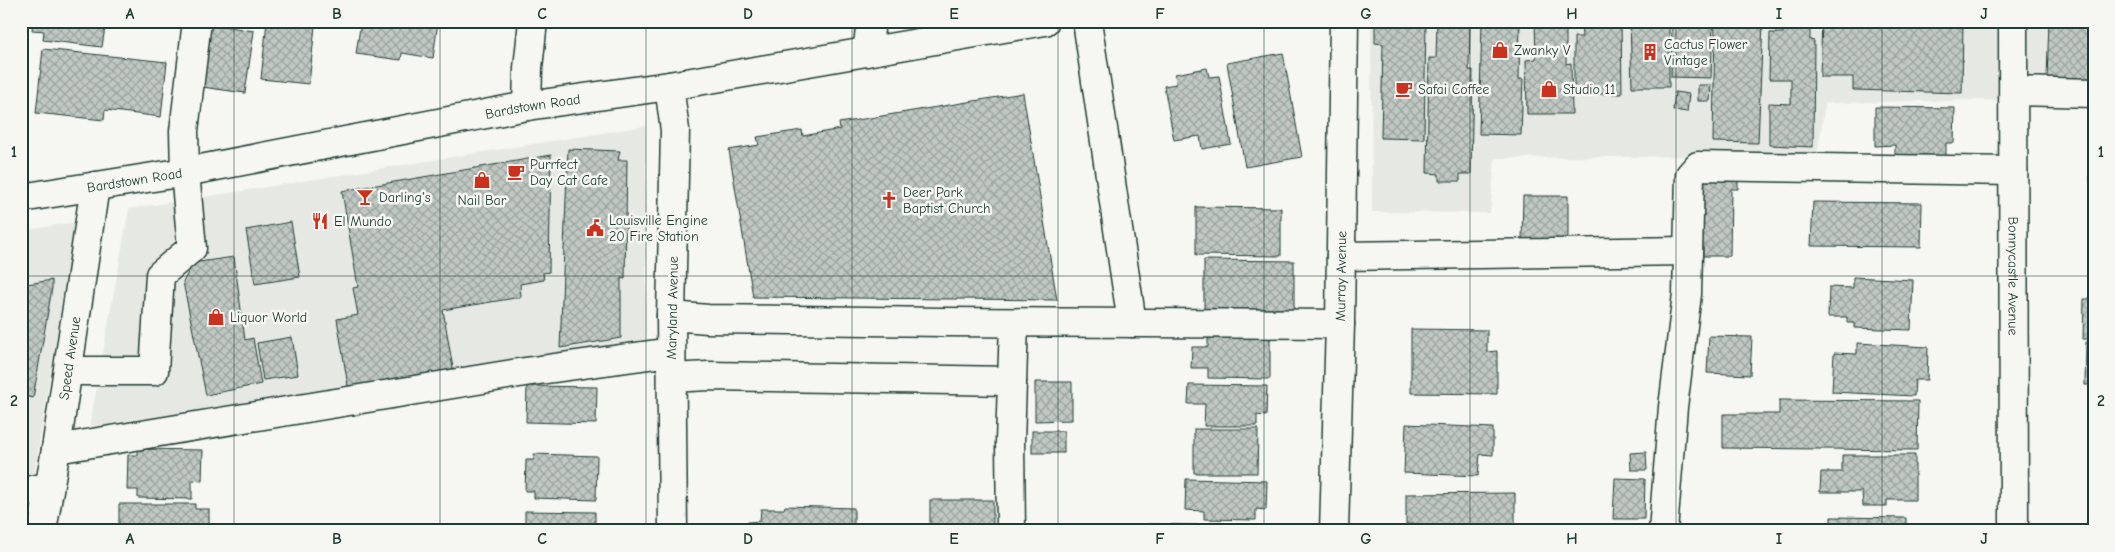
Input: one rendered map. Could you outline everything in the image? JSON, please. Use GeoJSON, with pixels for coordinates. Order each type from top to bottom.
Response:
{"type":"FeatureCollection","features":[{"type":"Feature","properties":{"kind":"street"},"geometry":{"type":"LineString","coordinates":[[68,370],[154,371],[160,275],[192,248],[185,172],[184,131],[197,21]]}},
{"type":"Feature","properties":{"kind":"street"},"geometry":{"type":"LineString","coordinates":[[528,106],[528,68],[533,21]]}},
{"type":"Feature","properties":{"kind":"street"},"geometry":{"type":"LineString","coordinates":[[867,52],[871,21]]}},
{"type":"Feature","properties":{"kind":"street","name":"Bardstown Road"},"geometry":{"type":"LineString","coordinates":[[21,198],[185,172],[528,106],[669,86],[1045,21]]}},
{"type":"Feature","properties":{"kind":"street"},"geometry":{"type":"LineString","coordinates":[[1087,21],[1132,323]]}},
{"type":"Feature","properties":{"kind":"street","name":"Murray Avenue"},"geometry":{"type":"LineString","coordinates":[[1334,531],[1340,324],[1344,21]]}},
{"type":"Feature","properties":{"kind":"street","name":"Bonnycastle Avenue"},"geometry":{"type":"LineString","coordinates":[[2013,21],[2014,531]]}},
{"type":"Feature","properties":{"kind":"street","name":"Maryland Avenue"},"geometry":{"type":"LineString","coordinates":[[669,86],[675,130],[671,316],[673,531]]}},
{"type":"Feature","properties":{"kind":"street"},"geometry":{"type":"LineString","coordinates":[[2014,91],[2094,93]]}},
{"type":"Feature","properties":{"kind":"street"},"geometry":{"type":"LineString","coordinates":[[1663,531],[1673,407],[1687,294],[1690,175],[1698,166],[2014,171]]}},
{"type":"Feature","properties":{"kind":"street","name":"Speed Avenue"},"geometry":{"type":"LineString","coordinates":[[42,531],[95,186]]}},
{"type":"Feature","properties":{"kind":"street"},"geometry":{"type":"LineString","coordinates":[[1341,256],[1688,251]]}},
{"type":"Feature","properties":{"kind":"street"},"geometry":{"type":"LineString","coordinates":[[671,316],[708,319],[1014,323],[1340,324]]}},
{"type":"Feature","properties":{"kind":"street"},"geometry":{"type":"LineString","coordinates":[[1011,531],[1014,323]]}},
{"type":"Feature","properties":{"kind":"street"},"geometry":{"type":"LineString","coordinates":[[56,449],[516,374],[672,365],[708,376],[1012,381]]}},
{"type":"Feature","properties":{"kind":"street"},"geometry":{"type":"LineString","coordinates":[[21,492],[48,487]]}},
{"type":"Feature","properties":{"kind":"shaded area"},"geometry":{"type":"Polygon","coordinates":[[[1371,21],[2094,21],[2094,102],[1971,100],[1825,103],[1817,155],[1495,158],[1490,213],[1372,212],[1371,21]]]}},
{"type":"Feature","properties":{"kind":"shaded area"},"geometry":{"type":"Polygon","coordinates":[[[646,126],[646,339],[97,431],[90,425],[129,209],[646,126]]]}},
{"type":"Feature","properties":{"kind":"shaded area"},"geometry":{"type":"Polygon","coordinates":[[[75,222],[29,505],[21,506],[21,231],[75,222]]]}},
{"type":"Feature","properties":{"kind":"building"},"geometry":{"type":"Polygon","coordinates":[[[33,21],[106,21],[102,47],[43,40],[44,31],[32,30],[33,21]]]}},
{"type":"Feature","properties":{"kind":"building"},"geometry":{"type":"Polygon","coordinates":[[[267,21],[302,21],[302,24],[315,26],[309,84],[261,79],[267,21]]]}},
{"type":"Feature","properties":{"kind":"building"},"geometry":{"type":"Polygon","coordinates":[[[361,21],[438,22],[433,58],[402,53],[401,60],[356,54],[361,21]]]}},
{"type":"Feature","properties":{"kind":"building","name":"Safai Coffee"},"geometry":{"type":"Polygon","coordinates":[[[1375,21],[1426,21],[1424,139],[1381,138],[1383,44],[1375,43],[1375,21]]]}},
{"type":"Feature","properties":{"kind":"building","name":"Zwanky V"},"geometry":{"type":"Polygon","coordinates":[[[1482,21],[1520,21],[1519,79],[1523,79],[1521,135],[1479,134],[1482,21]]]}},
{"type":"Feature","properties":{"kind":"building","name":"Studio 11"},"geometry":{"type":"Polygon","coordinates":[[[1535,21],[1566,21],[1566,64],[1571,63],[1572,114],[1527,114],[1526,60],[1536,59],[1535,21]]]}},
{"type":"Feature","properties":{"kind":"building"},"geometry":{"type":"Polygon","coordinates":[[[1581,21],[1621,21],[1622,94],[1574,94],[1574,37],[1582,37],[1581,21]]]}},
{"type":"Feature","properties":{"kind":"building","name":"Cactus Flower Vintage"},"geometry":{"type":"Polygon","coordinates":[[[1630,21],[1669,21],[1669,87],[1632,87],[1630,21]]]}},
{"type":"Feature","properties":{"kind":"building"},"geometry":{"type":"Polygon","coordinates":[[[1672,21],[1713,21],[1711,78],[1671,77],[1672,21]]]}},
{"type":"Feature","properties":{"kind":"building"},"geometry":{"type":"Polygon","coordinates":[[[1715,21],[1763,21],[1758,143],[1713,142],[1715,21]]]}},
{"type":"Feature","properties":{"kind":"building"},"geometry":{"type":"Polygon","coordinates":[[[1783,21],[1810,21],[1810,40],[1814,41],[1813,147],[1769,145],[1769,103],[1791,104],[1791,79],[1769,79],[1770,33],[1783,33],[1783,21]]]}},
{"type":"Feature","properties":{"kind":"building"},"geometry":{"type":"Polygon","coordinates":[[[1822,21],[1963,21],[1962,93],[1853,90],[1853,77],[1820,77],[1822,21]]]}},
{"type":"Feature","properties":{"kind":"building"},"geometry":{"type":"Polygon","coordinates":[[[2049,21],[2094,21],[2094,79],[2047,79],[2049,21]]]}},
{"type":"Feature","properties":{"kind":"building"},"geometry":{"type":"Polygon","coordinates":[[[1437,22],[1470,23],[1469,70],[1473,70],[1471,174],[1460,174],[1460,181],[1439,181],[1439,174],[1427,173],[1429,58],[1436,58],[1437,22]]]}},
{"type":"Feature","properties":{"kind":"building"},"geometry":{"type":"Polygon","coordinates":[[[211,24],[254,31],[245,93],[202,87],[211,24]]]}},
{"type":"Feature","properties":{"kind":"building"},"geometry":{"type":"Polygon","coordinates":[[[43,49],[167,62],[161,117],[105,110],[104,120],[36,113],[43,49]]]}},
{"type":"Feature","properties":{"kind":"building"},"geometry":{"type":"Polygon","coordinates":[[[1283,53],[1302,157],[1245,167],[1227,63],[1283,53]]]}},
{"type":"Feature","properties":{"kind":"building"},"geometry":{"type":"Polygon","coordinates":[[[1207,68],[1209,77],[1219,76],[1231,144],[1202,149],[1200,136],[1174,140],[1164,86],[1176,84],[1175,74],[1207,68]]]}},
{"type":"Feature","properties":{"kind":"building"},"geometry":{"type":"Polygon","coordinates":[[[1698,85],[1711,85],[1710,101],[1698,101],[1698,85]]]}},
{"type":"Feature","properties":{"kind":"building"},"geometry":{"type":"Polygon","coordinates":[[[1675,92],[1689,94],[1687,112],[1673,110],[1675,92]]]}},
{"type":"Feature","properties":{"kind":"building","name":"Deer Park Baptist Church"},"geometry":{"type":"Polygon","coordinates":[[[1023,93],[1057,300],[753,297],[729,150],[759,145],[757,137],[802,130],[803,136],[840,129],[839,123],[1023,93]]]}},
{"type":"Feature","properties":{"kind":"building"},"geometry":{"type":"Polygon","coordinates":[[[1875,107],[1955,108],[1954,143],[1946,143],[1946,157],[1895,157],[1895,145],[1875,146],[1875,107]]]}},
{"type":"Feature","properties":{"kind":"building"},"geometry":{"type":"Polygon","coordinates":[[[2090,109],[2094,109],[2094,145],[2089,145],[2090,109]]]}},
{"type":"Feature","properties":{"kind":"building","name":"Louisville Engine 20 Fire Station"},"geometry":{"type":"Polygon","coordinates":[[[568,149],[620,151],[618,160],[627,160],[625,279],[621,278],[621,338],[560,348],[568,149]]]}},
{"type":"Feature","properties":{"kind":"building"},"geometry":{"type":"Polygon","coordinates":[[[551,155],[549,272],[543,273],[544,280],[520,284],[521,297],[443,310],[454,374],[349,392],[337,319],[358,315],[353,288],[358,287],[342,191],[551,155]]]}},
{"type":"Feature","properties":{"kind":"building"},"geometry":{"type":"Polygon","coordinates":[[[2091,156],[2094,156],[2094,181],[2090,181],[2091,156]]]}},
{"type":"Feature","properties":{"kind":"building"},"geometry":{"type":"Polygon","coordinates":[[[1699,179],[1738,180],[1738,189],[1731,189],[1730,256],[1698,256],[1699,179]]]}},
{"type":"Feature","properties":{"kind":"building"},"geometry":{"type":"Polygon","coordinates":[[[1523,196],[1568,196],[1568,243],[1522,242],[1523,196]]]}},
{"type":"Feature","properties":{"kind":"building"},"geometry":{"type":"Polygon","coordinates":[[[1813,202],[1922,203],[1921,247],[1811,246],[1813,202]]]}},
{"type":"Feature","properties":{"kind":"building"},"geometry":{"type":"Polygon","coordinates":[[[1196,207],[1281,208],[1281,256],[1196,255],[1196,207]]]}},
{"type":"Feature","properties":{"kind":"building"},"geometry":{"type":"Polygon","coordinates":[[[291,222],[300,277],[255,284],[246,230],[291,222]]]}},
{"type":"Feature","properties":{"kind":"building","name":"Liquor World"},"geometry":{"type":"Polygon","coordinates":[[[234,257],[245,340],[253,338],[261,384],[206,395],[183,282],[191,267],[199,262],[234,257]]]}},
{"type":"Feature","properties":{"kind":"building"},"geometry":{"type":"Polygon","coordinates":[[[1204,260],[1294,261],[1294,316],[1204,315],[1204,260]]]}},
{"type":"Feature","properties":{"kind":"building"},"geometry":{"type":"Polygon","coordinates":[[[1853,277],[1913,280],[1911,330],[1854,328],[1854,323],[1847,323],[1847,317],[1828,317],[1829,287],[1853,288],[1853,277]]]}},
{"type":"Feature","properties":{"kind":"building"},"geometry":{"type":"Polygon","coordinates":[[[52,280],[33,398],[21,395],[21,285],[52,280]]]}},
{"type":"Feature","properties":{"kind":"building"},"geometry":{"type":"Polygon","coordinates":[[[2084,299],[2094,299],[2094,339],[2083,339],[2084,299]]]}},
{"type":"Feature","properties":{"kind":"building"},"geometry":{"type":"Polygon","coordinates":[[[1411,329],[1487,330],[1487,352],[1497,351],[1497,394],[1411,393],[1411,329]]]}},
{"type":"Feature","properties":{"kind":"building"},"geometry":{"type":"Polygon","coordinates":[[[1208,331],[1270,331],[1270,379],[1208,378],[1208,368],[1191,368],[1192,347],[1208,347],[1208,331]]]}},
{"type":"Feature","properties":{"kind":"building"},"geometry":{"type":"Polygon","coordinates":[[[1709,336],[1752,337],[1750,375],[1707,373],[1709,336]]]}},
{"type":"Feature","properties":{"kind":"building"},"geometry":{"type":"Polygon","coordinates":[[[292,337],[298,375],[263,380],[257,343],[292,337]]]}},
{"type":"Feature","properties":{"kind":"building"},"geometry":{"type":"Polygon","coordinates":[[[2086,342],[2094,342],[2094,385],[2085,385],[2086,342]]]}},
{"type":"Feature","properties":{"kind":"building"},"geometry":{"type":"Polygon","coordinates":[[[1857,343],[1928,347],[1927,380],[1915,380],[1914,396],[1832,392],[1834,353],[1857,354],[1857,343]]]}},
{"type":"Feature","properties":{"kind":"building"},"geometry":{"type":"Polygon","coordinates":[[[1035,382],[1072,382],[1072,420],[1035,421],[1035,382]]]}},
{"type":"Feature","properties":{"kind":"building"},"geometry":{"type":"Polygon","coordinates":[[[1189,385],[1267,386],[1266,416],[1257,415],[1257,426],[1204,426],[1205,404],[1188,404],[1189,385]]]}},
{"type":"Feature","properties":{"kind":"building"},"geometry":{"type":"Polygon","coordinates":[[[527,386],[597,387],[596,424],[526,422],[527,386]]]}},
{"type":"Feature","properties":{"kind":"building"},"geometry":{"type":"Polygon","coordinates":[[[2091,395],[2094,395],[2094,431],[2090,431],[2091,395]]]}},
{"type":"Feature","properties":{"kind":"building"},"geometry":{"type":"Polygon","coordinates":[[[1779,400],[1918,401],[1917,450],[1723,448],[1723,414],[1779,414],[1779,400]]]}},
{"type":"Feature","properties":{"kind":"building"},"geometry":{"type":"Polygon","coordinates":[[[1406,424],[1493,428],[1493,455],[1480,454],[1478,476],[1404,473],[1406,424]]]}},
{"type":"Feature","properties":{"kind":"building"},"geometry":{"type":"Polygon","coordinates":[[[1194,429],[1258,429],[1257,473],[1194,473],[1194,429]]]}},
{"type":"Feature","properties":{"kind":"building"},"geometry":{"type":"Polygon","coordinates":[[[1032,431],[1064,431],[1064,453],[1032,453],[1032,431]]]}},
{"type":"Feature","properties":{"kind":"building"},"geometry":{"type":"Polygon","coordinates":[[[138,449],[203,450],[202,481],[192,480],[192,499],[138,498],[138,490],[127,490],[128,455],[138,455],[138,449]]]}},
{"type":"Feature","properties":{"kind":"building"},"geometry":{"type":"Polygon","coordinates":[[[1646,452],[1647,470],[1631,470],[1630,453],[1646,452]]]}},
{"type":"Feature","properties":{"kind":"building"},"geometry":{"type":"Polygon","coordinates":[[[534,454],[597,456],[596,500],[534,498],[534,491],[525,491],[526,460],[534,460],[534,454]]]}},
{"type":"Feature","properties":{"kind":"building"},"geometry":{"type":"Polygon","coordinates":[[[1842,455],[1915,455],[1915,500],[1887,500],[1887,506],[1863,506],[1862,492],[1820,492],[1821,472],[1842,472],[1842,455]]]}},
{"type":"Feature","properties":{"kind":"building"},"geometry":{"type":"Polygon","coordinates":[[[1615,478],[1645,479],[1644,519],[1613,519],[1615,478]]]}},
{"type":"Feature","properties":{"kind":"building"},"geometry":{"type":"Polygon","coordinates":[[[1186,479],[1267,481],[1266,510],[1256,509],[1256,520],[1204,519],[1204,511],[1185,510],[1186,479]]]}},
{"type":"Feature","properties":{"kind":"building"},"geometry":{"type":"Polygon","coordinates":[[[1515,493],[1515,528],[1510,528],[1510,531],[1420,531],[1420,524],[1406,524],[1406,494],[1515,493]]]}},
{"type":"Feature","properties":{"kind":"building"},"geometry":{"type":"Polygon","coordinates":[[[930,500],[993,500],[993,531],[930,531],[930,500]]]}},
{"type":"Feature","properties":{"kind":"building"},"geometry":{"type":"Polygon","coordinates":[[[119,504],[195,504],[195,509],[209,509],[209,531],[119,531],[119,504]]]}},
{"type":"Feature","properties":{"kind":"building"},"geometry":{"type":"Polygon","coordinates":[[[785,506],[854,508],[854,531],[747,531],[748,522],[760,521],[761,509],[784,509],[785,506]]]}},
{"type":"Feature","properties":{"kind":"building"},"geometry":{"type":"Polygon","coordinates":[[[525,511],[595,512],[595,531],[525,531],[525,511]]]}},
{"type":"Feature","properties":{"kind":"building"},"geometry":{"type":"Polygon","coordinates":[[[1831,517],[1906,518],[1906,531],[1831,531],[1831,517]]]}},
{"type":"Feature","properties":{"kind":"building"},"geometry":{"type":"Polygon","coordinates":[[[1147,524],[1197,525],[1196,531],[1147,531],[1147,524]]]}},
{"type":"Feature","properties":{"kind":"place","name":"Zwanky V"},"geometry":{"type":"Point","coordinates":[1500,50]}},
{"type":"Feature","properties":{"kind":"place","name":"Cactus Flower Vintage"},"geometry":{"type":"Point","coordinates":[1650,52]}},
{"type":"Feature","properties":{"kind":"place","name":"Safai Coffee"},"geometry":{"type":"Point","coordinates":[1404,89]}},
{"type":"Feature","properties":{"kind":"place","name":"Studio 11"},"geometry":{"type":"Point","coordinates":[1549,89]}},
{"type":"Feature","properties":{"kind":"place","name":"Purrfect Day Cat Cafe"},"geometry":{"type":"Point","coordinates":[516,172]}},
{"type":"Feature","properties":{"kind":"place","name":"Nail Bar"},"geometry":{"type":"Point","coordinates":[482,180]}},
{"type":"Feature","properties":{"kind":"place","name":"Darling's"},"geometry":{"type":"Point","coordinates":[365,197]}},
{"type":"Feature","properties":{"kind":"place","name":"Deer Park Baptist Church"},"geometry":{"type":"Point","coordinates":[889,200]}},
{"type":"Feature","properties":{"kind":"place","name":"El Mundo"},"geometry":{"type":"Point","coordinates":[320,221]}},
{"type":"Feature","properties":{"kind":"place","name":"Louisville Engine 20 Fire Station"},"geometry":{"type":"Point","coordinates":[595,228]}},
{"type":"Feature","properties":{"kind":"place","name":"Liquor World"},"geometry":{"type":"Point","coordinates":[216,317]}}]}
